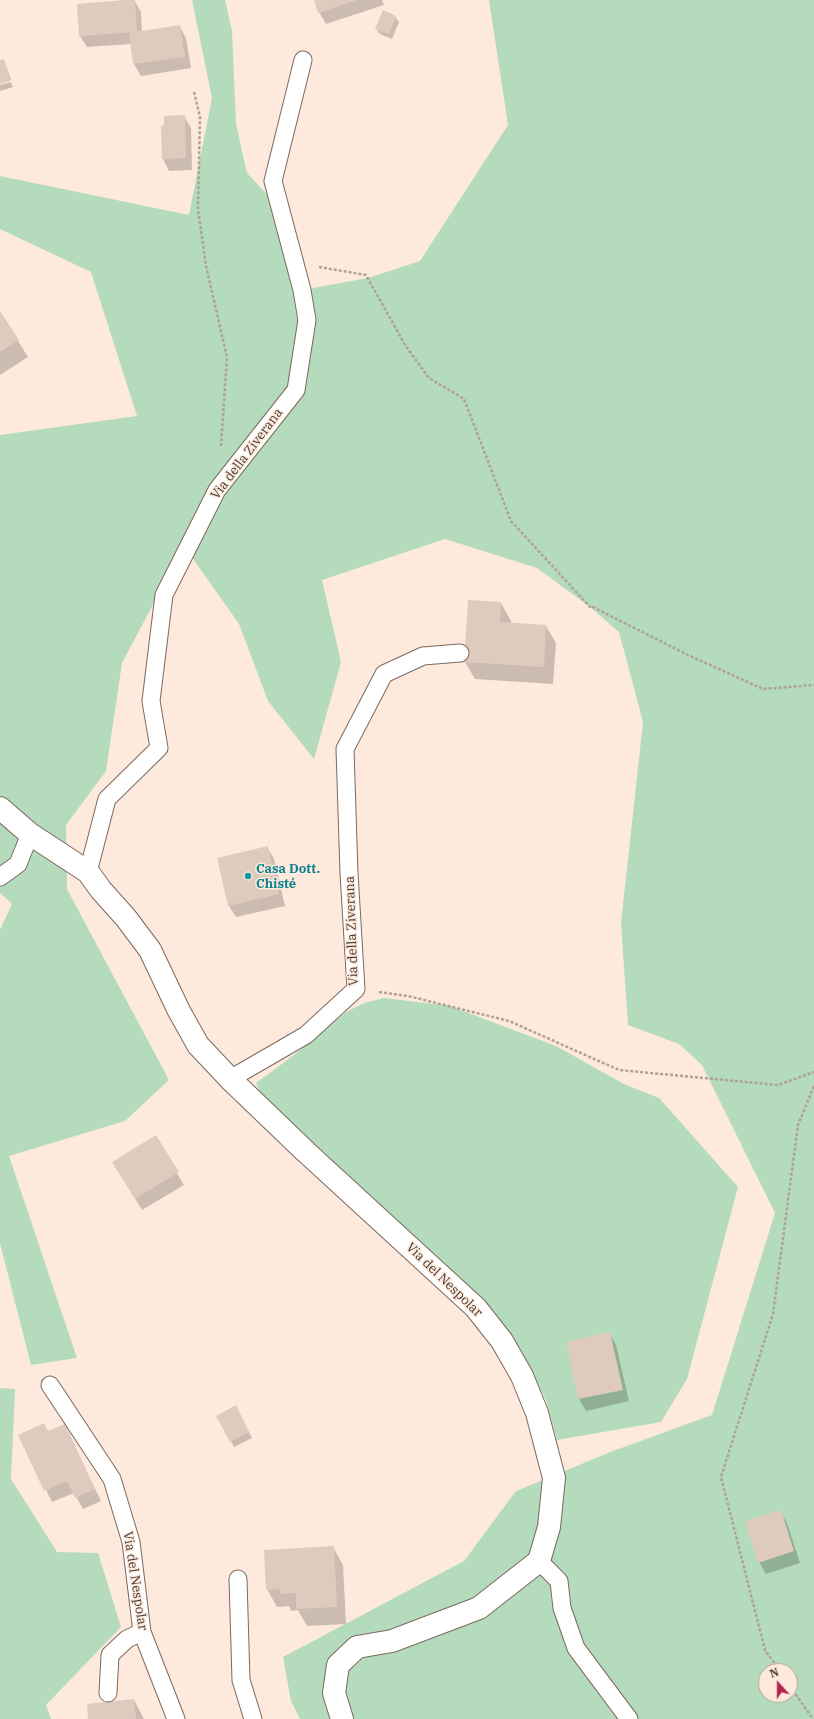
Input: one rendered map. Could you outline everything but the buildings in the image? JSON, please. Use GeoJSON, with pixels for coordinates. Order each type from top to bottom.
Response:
{"type":"FeatureCollection","features":[{"type":"Feature","properties":{"kind":"street"},"geometry":{"type":"LineString","coordinates":[[0,808],[30,834],[88,872],[150,950],[179,1011],[198,1045],[230,1079]]}},
{"type":"Feature","properties":{"kind":"street","name":"Via del Nespolar"},"geometry":{"type":"LineString","coordinates":[[230,1079],[306,1152],[476,1308],[502,1341],[522,1376],[536,1413],[554,1478],[549,1527],[539,1561]]}},
{"type":"Feature","properties":{"kind":"street"},"geometry":{"type":"LineString","coordinates":[[342,1719],[334,1693],[338,1665],[356,1647],[392,1641],[479,1608],[539,1561]]}},
{"type":"Feature","properties":{"kind":"lane","name":"Via della Ziverana"},"geometry":{"type":"LineString","coordinates":[[88,872],[107,798],[159,748],[151,701],[164,595],[217,490],[296,390],[307,320],[295,263],[274,181],[304,60]]}},
{"type":"Feature","properties":{"kind":"lane","name":"Via della Ziverana"},"geometry":{"type":"LineString","coordinates":[[230,1079],[306,1035],[356,989],[349,872],[345,749],[384,674],[423,656],[460,653]]}},
{"type":"Feature","properties":{"kind":"lane"},"geometry":{"type":"LineString","coordinates":[[0,876],[18,864],[30,834]]}},
{"type":"Feature","properties":{"kind":"lane","name":"Via del Nespolar"},"geometry":{"type":"LineString","coordinates":[[50,1384],[112,1479],[131,1542],[142,1632],[176,1719]]}},
{"type":"Feature","properties":{"kind":"lane"},"geometry":{"type":"LineString","coordinates":[[539,1561],[559,1581],[562,1608],[576,1648],[629,1719]]}},
{"type":"Feature","properties":{"kind":"lane"},"geometry":{"type":"LineString","coordinates":[[238,1579],[241,1680],[254,1719]]}},
{"type":"Feature","properties":{"kind":"lane"},"geometry":{"type":"LineString","coordinates":[[108,1693],[110,1655],[127,1639],[142,1632]]}},
{"type":"Feature","properties":{"kind":"path"},"geometry":{"type":"LineString","coordinates":[[194,92],[200,117],[198,209],[206,266],[227,358],[221,452]]}},
{"type":"Feature","properties":{"kind":"path"},"geometry":{"type":"LineString","coordinates":[[295,263],[366,275],[405,344],[429,378],[464,399],[511,521],[590,607],[591,606],[688,656],[763,689],[814,685]]}},
{"type":"Feature","properties":{"kind":"path"},"geometry":{"type":"LineString","coordinates":[[356,989],[408,996],[509,1021],[619,1070],[778,1085],[814,1072]]}},
{"type":"Feature","properties":{"kind":"path"},"geometry":{"type":"LineString","coordinates":[[774,1663],[765,1650],[721,1477],[773,1314],[798,1125],[814,1086]]}},
{"type":"Feature","properties":{"kind":"path"},"geometry":{"type":"LineString","coordinates":[[798,1697],[813,1719]]}},
{"type":"Feature","properties":{"kind":"green space"},"geometry":{"type":"Polygon","coordinates":[[[192,0],[225,0],[232,31],[236,124],[247,173],[292,221],[302,290],[368,278],[420,261],[508,125],[489,0],[814,0],[814,1719],[300,1719],[291,1701],[283,1657],[464,1561],[516,1491],[613,1451],[712,1415],[775,1213],[702,1065],[679,1044],[628,1025],[621,923],[643,722],[619,632],[590,607],[537,568],[445,539],[322,580],[341,662],[314,759],[268,701],[239,624],[184,546],[122,663],[106,771],[66,825],[67,889],[169,1080],[125,1121],[9,1156],[77,1358],[31,1365],[0,1243],[0,930],[12,904],[0,893],[0,435],[137,416],[91,272],[0,229],[0,176],[189,215],[212,98],[192,0]]]}},
{"type":"Feature","properties":{"kind":"green space"},"geometry":{"type":"Polygon","coordinates":[[[384,998],[450,1006],[556,1046],[624,1084],[659,1098],[738,1187],[687,1379],[661,1422],[557,1440],[546,1400],[528,1364],[264,1102],[256,1083],[294,1055],[346,1012],[364,1003],[384,998]]]}},
{"type":"Feature","properties":{"kind":"green space"},"geometry":{"type":"Polygon","coordinates":[[[0,1388],[15,1389],[11,1479],[57,1552],[98,1553],[121,1627],[46,1705],[51,1719],[0,1719],[0,1388]]]}},
{"type":"Feature","properties":{"kind":"place","name":"Casa Dott. Chisté"},"geometry":{"type":"Point","coordinates":[248,876]}}]}
